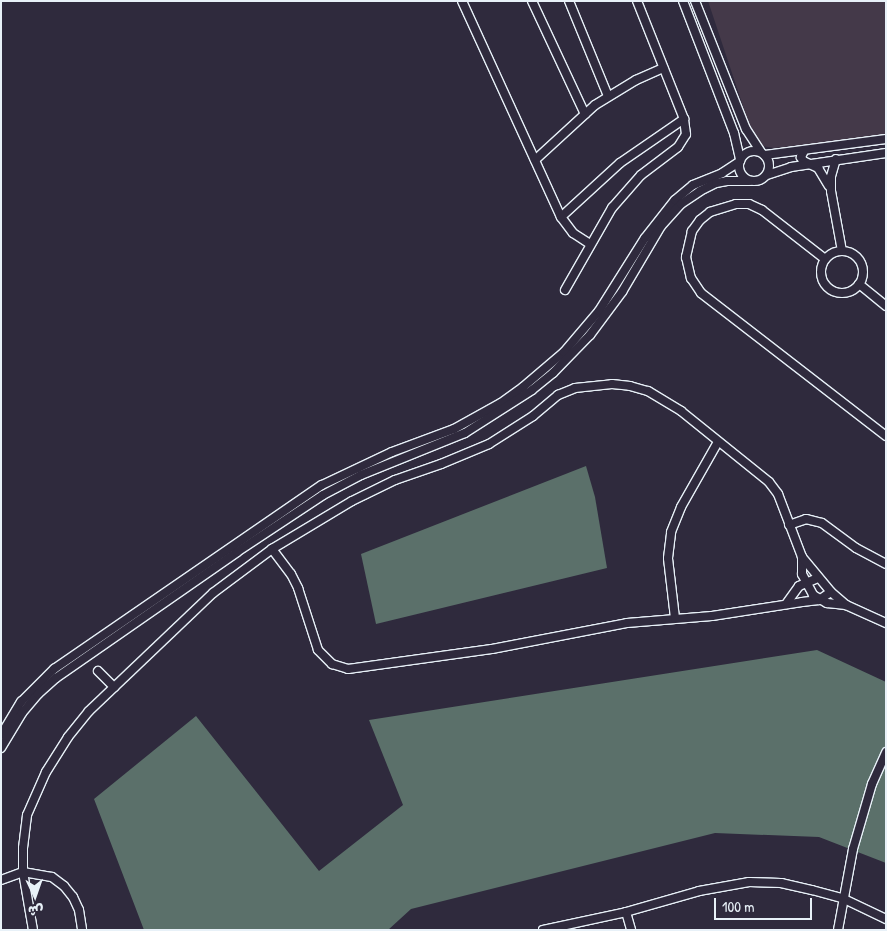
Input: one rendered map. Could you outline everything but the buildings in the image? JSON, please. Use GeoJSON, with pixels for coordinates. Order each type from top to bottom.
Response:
{"type":"FeatureCollection","features":[{"type":"Feature","properties":{"kind":"street"},"geometry":{"type":"LineString","coordinates":[[463,1],[561,217],[573,233],[590,244]]}},
{"type":"Feature","properties":{"kind":"street"},"geometry":{"type":"LineString","coordinates":[[532,1],[585,114]]}},
{"type":"Feature","properties":{"kind":"street"},"geometry":{"type":"LineString","coordinates":[[569,1],[608,96]]}},
{"type":"Feature","properties":{"kind":"street"},"geometry":{"type":"LineString","coordinates":[[565,290],[590,244],[624,192],[641,175],[683,142],[686,134],[684,119],[637,1]]}},
{"type":"Feature","properties":{"kind":"street"},"geometry":{"type":"LineString","coordinates":[[683,1],[734,132],[739,171],[749,181]]}},
{"type":"Feature","properties":{"kind":"street"},"geometry":{"type":"LineString","coordinates":[[695,1],[750,137],[763,154],[770,168],[767,175]]}},
{"type":"Feature","properties":{"kind":"street"},"geometry":{"type":"LineString","coordinates":[[535,160],[585,114],[608,96],[663,68]]}},
{"type":"Feature","properties":{"kind":"street"},"geometry":{"type":"LineString","coordinates":[[713,79],[724,74]]}},
{"type":"Feature","properties":{"kind":"street"},"geometry":{"type":"LineString","coordinates":[[561,217],[620,163],[684,119]]}},
{"type":"Feature","properties":{"kind":"street"},"geometry":{"type":"LineString","coordinates":[[1,748],[22,713],[38,694],[56,678],[322,485],[392,452],[454,429],[523,387],[564,352],[594,318],[659,218],[674,200],[693,185],[722,173],[751,151],[763,154],[886,139]]}},
{"type":"Feature","properties":{"kind":"street"},"geometry":{"type":"LineString","coordinates":[[804,150],[801,157],[803,161],[811,164],[822,173],[831,191]]}},
{"type":"Feature","properties":{"kind":"street"},"geometry":{"type":"LineString","coordinates":[[1,735],[21,702],[54,669],[234,549],[323,495],[361,475],[465,433],[511,406],[553,373],[590,335],[622,292],[661,226],[681,204],[700,191],[727,181],[756,182],[767,175],[783,169],[836,159],[886,153]]}},
{"type":"Feature","properties":{"kind":"street"},"geometry":{"type":"LineString","coordinates":[[836,159],[831,191],[842,251]]}},
{"type":"Feature","properties":{"kind":"street"},"geometry":{"type":"LineString","coordinates":[[825,260],[762,210],[748,204],[736,204],[716,209],[700,220],[689,238],[686,257],[691,278],[701,293],[886,436]]}},
{"type":"Feature","properties":{"kind":"street"},"geometry":{"type":"LineString","coordinates":[[842,251],[853,254],[862,263],[863,277],[859,284],[849,292],[842,293],[830,289],[822,278],[822,265],[832,253],[842,251]]}},
{"type":"Feature","properties":{"kind":"street"},"geometry":{"type":"LineString","coordinates":[[859,284],[886,306]]}},
{"type":"Feature","properties":{"kind":"street"},"geometry":{"type":"LineString","coordinates":[[33,930],[23,872],[23,848],[27,815],[46,772],[68,737],[89,711],[213,593],[272,549],[352,500],[396,480],[489,444],[533,416],[558,395],[575,388],[612,384],[648,391],[681,411],[769,482],[778,494],[802,557],[831,592],[846,605],[886,623]]}},
{"type":"Feature","properties":{"kind":"street"},"geometry":{"type":"LineString","coordinates":[[675,618],[668,571],[671,532],[681,507],[718,442]]}},
{"type":"Feature","properties":{"kind":"street"},"geometry":{"type":"LineString","coordinates":[[789,525],[806,519],[822,523],[856,548],[886,564]]}},
{"type":"Feature","properties":{"kind":"street"},"geometry":{"type":"LineString","coordinates":[[272,549],[287,568],[298,588],[318,650],[324,658],[341,668],[355,669],[482,650],[589,629],[721,614],[786,604],[819,600],[836,605],[846,605]]}},
{"type":"Feature","properties":{"kind":"street"},"geometry":{"type":"LineString","coordinates":[[802,557],[804,582],[819,600]]}},
{"type":"Feature","properties":{"kind":"street"},"geometry":{"type":"LineString","coordinates":[[786,604],[795,590],[804,582],[818,578]]}},
{"type":"Feature","properties":{"kind":"street"},"geometry":{"type":"LineString","coordinates":[[819,600],[831,592]]}},
{"type":"Feature","properties":{"kind":"street"},"geometry":{"type":"LineString","coordinates":[[98,671],[114,687]]}},
{"type":"Feature","properties":{"kind":"street"},"geometry":{"type":"LineString","coordinates":[[838,930],[842,898],[853,849],[872,784],[884,755]]}},
{"type":"Feature","properties":{"kind":"street"},"geometry":{"type":"LineString","coordinates":[[1,880],[23,872],[52,877],[64,886],[73,897],[79,910],[82,930]]}},
{"type":"Feature","properties":{"kind":"street"},"geometry":{"type":"LineString","coordinates":[[543,930],[626,912],[696,891],[749,882],[781,883],[842,898],[886,919]]}},
{"type":"Feature","properties":{"kind":"street"},"geometry":{"type":"LineString","coordinates":[[626,912],[630,930]]}},
{"type":"Feature","properties":{"kind":"shaded area"},"geometry":{"type":"Polygon","coordinates":[[[708,1],[886,1],[886,136],[774,148],[762,146],[754,139],[708,1]]]}},
{"type":"Feature","properties":{"kind":"green space"},"geometry":{"type":"Polygon","coordinates":[[[586,466],[595,497],[607,568],[376,624],[361,554],[586,466]]]}},
{"type":"Feature","properties":{"kind":"green space"},"geometry":{"type":"Polygon","coordinates":[[[817,650],[886,682],[886,863],[819,837],[715,833],[411,909],[388,930],[144,930],[94,799],[196,716],[319,871],[403,805],[369,720],[817,650]]]}}]}
